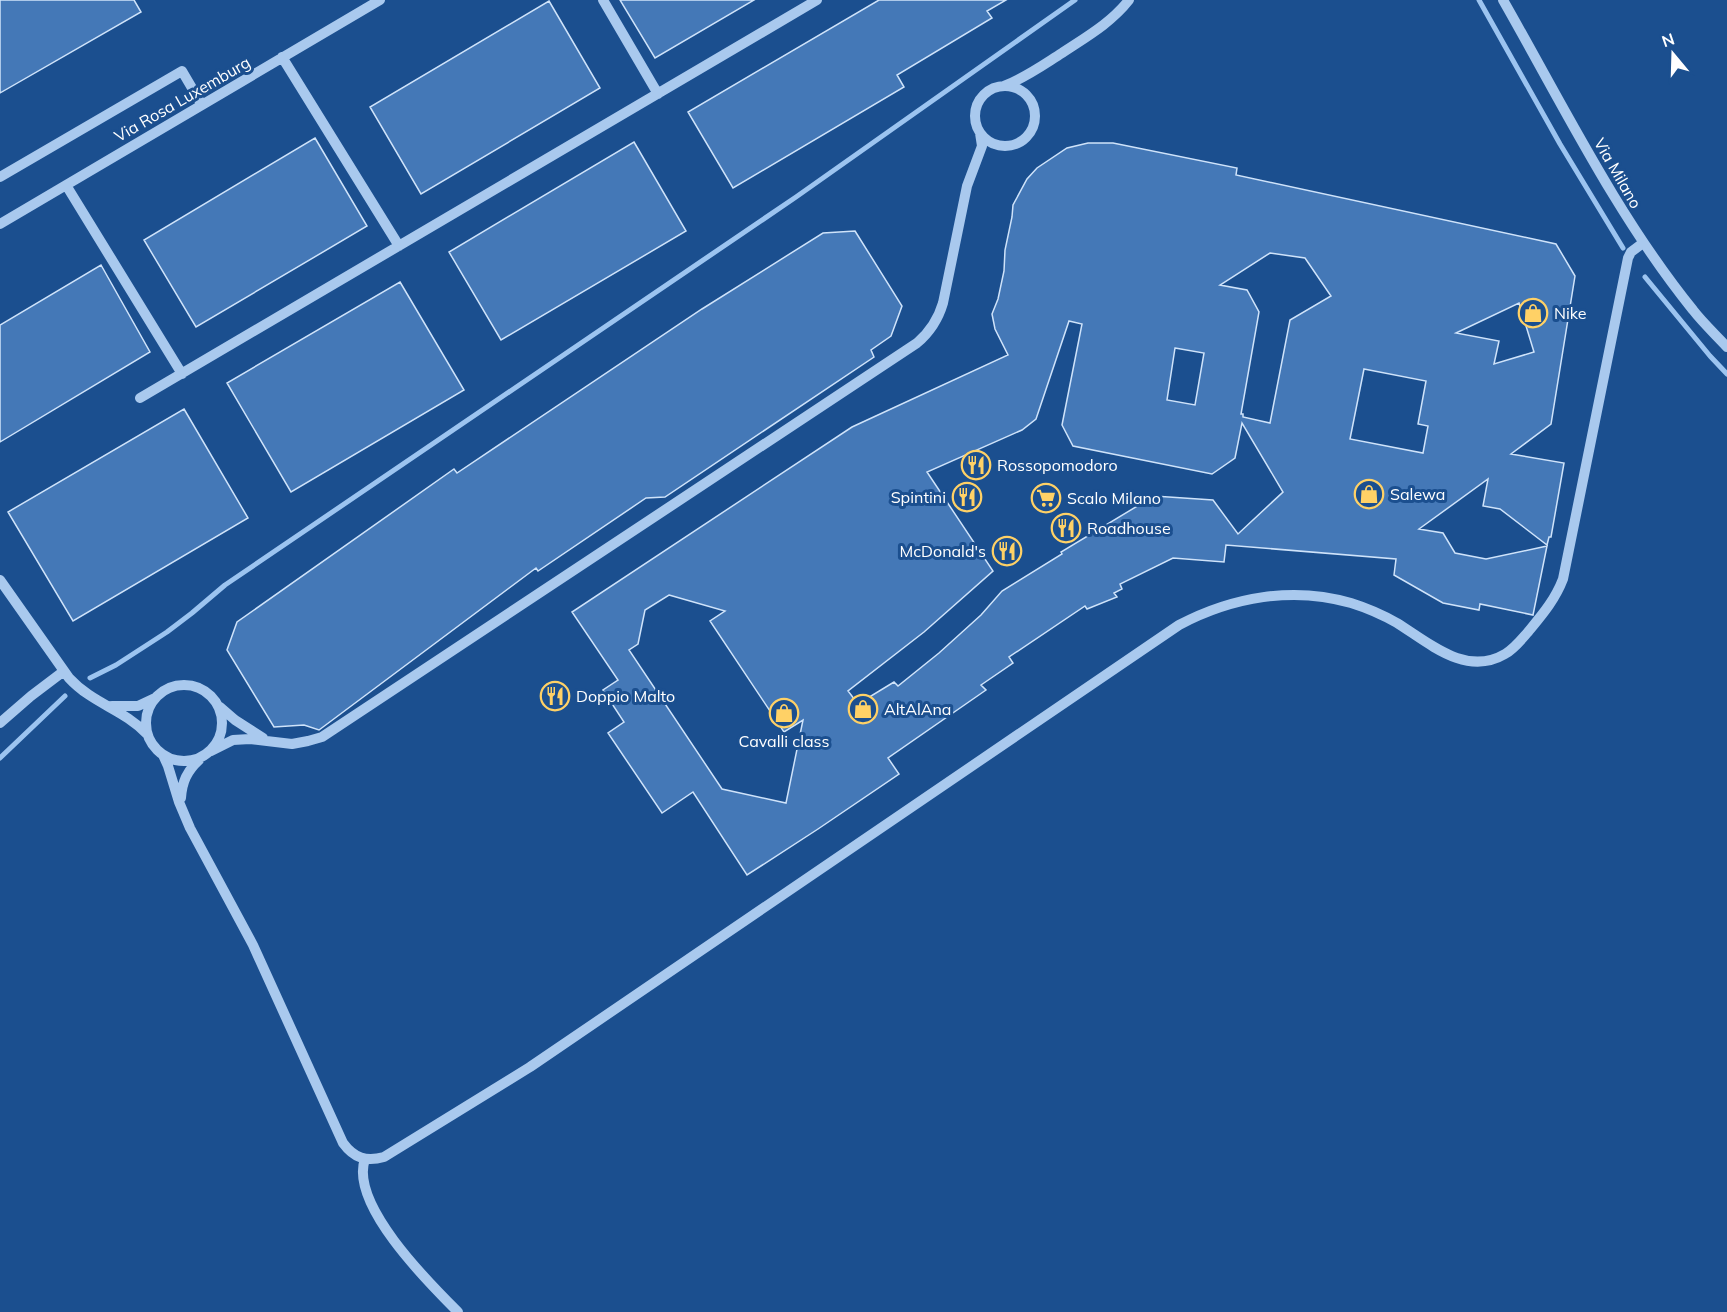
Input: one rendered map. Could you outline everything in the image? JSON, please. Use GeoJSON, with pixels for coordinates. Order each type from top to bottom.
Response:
{"type":"FeatureCollection","features":[{"type":"Feature","properties":{"kind":"street","name":"Via Rosa Luxemburg"},"geometry":{"type":"LineString","coordinates":[[0,224],[380,0]]}},
{"type":"Feature","properties":{"kind":"street"},"geometry":{"type":"LineString","coordinates":[[603,0],[658,94]]}},
{"type":"Feature","properties":{"kind":"street"},"geometry":{"type":"LineString","coordinates":[[140,398],[817,0]]}},
{"type":"Feature","properties":{"kind":"street"},"geometry":{"type":"LineString","coordinates":[[183,813],[181,797],[185,776],[201,758],[233,740],[250,739],[292,744],[322,736],[917,343],[939,316],[967,186],[982,147],[976,124],[977,105],[990,90],[1020,79],[1099,29],[1129,0]]}},
{"type":"Feature","properties":{"kind":"street","name":"Via Milano"},"geometry":{"type":"LineString","coordinates":[[1503,0],[1620,207],[1643,243],[1694,312],[1727,347]]}},
{"type":"Feature","properties":{"kind":"street"},"geometry":{"type":"LineString","coordinates":[[282,57],[399,246]]}},
{"type":"Feature","properties":{"kind":"street"},"geometry":{"type":"LineString","coordinates":[[1028,99],[1028,80],[1039,68]]}},
{"type":"Feature","properties":{"kind":"street"},"geometry":{"type":"LineString","coordinates":[[0,177],[182,70],[202,105]]}},
{"type":"Feature","properties":{"kind":"street"},"geometry":{"type":"LineString","coordinates":[[980,133],[986,140],[995,144],[1014,145],[1030,133],[1034,124],[1032,105],[1028,99],[1019,90],[1000,87]]}},
{"type":"Feature","properties":{"kind":"street"},"geometry":{"type":"LineString","coordinates":[[974,168],[985,156],[1005,146]]}},
{"type":"Feature","properties":{"kind":"street"},"geometry":{"type":"LineString","coordinates":[[66,185],[182,374]]}},
{"type":"Feature","properties":{"kind":"street"},"geometry":{"type":"LineString","coordinates":[[163,755],[183,813],[253,945],[342,1143],[356,1156],[365,1159],[374,1160],[384,1157],[530,1067],[1179,625],[1200,614],[1244,600],[1270,596],[1297,594],[1323,596],[1376,612],[1458,659],[1483,662],[1506,654],[1515,647],[1551,605],[1563,579],[1628,258],[1631,252],[1643,243]]}},
{"type":"Feature","properties":{"kind":"street"},"geometry":{"type":"LineString","coordinates":[[0,580],[79,689],[134,722],[147,734],[153,746],[163,755],[175,761],[188,762],[201,758]]}},
{"type":"Feature","properties":{"kind":"street"},"geometry":{"type":"LineString","coordinates":[[0,723],[64,671]]}},
{"type":"Feature","properties":{"kind":"street"},"geometry":{"type":"LineString","coordinates":[[103,704],[128,707],[146,703],[164,690],[188,685],[200,688],[210,695],[249,730],[277,743]]}},
{"type":"Feature","properties":{"kind":"street"},"geometry":{"type":"LineString","coordinates":[[147,734],[148,709],[155,698]]}},
{"type":"Feature","properties":{"kind":"street"},"geometry":{"type":"LineString","coordinates":[[212,751],[219,740],[222,728],[222,716],[218,704]]}},
{"type":"Feature","properties":{"kind":"street"},"geometry":{"type":"LineString","coordinates":[[365,1159],[364,1180],[376,1213],[411,1262],[458,1312]]}},
{"type":"Feature","properties":{"kind":"building"},"geometry":{"type":"Polygon","coordinates":[[[0,0],[134,0],[141,12],[0,93],[0,0]]]}},
{"type":"Feature","properties":{"kind":"building"},"geometry":{"type":"Polygon","coordinates":[[[620,0],[754,0],[655,58],[620,0]]]}},
{"type":"Feature","properties":{"kind":"building"},"geometry":{"type":"Polygon","coordinates":[[[879,0],[1006,0],[987,11],[992,18],[897,75],[904,87],[733,188],[688,112],[879,0]]]}},
{"type":"Feature","properties":{"kind":"building"},"geometry":{"type":"Polygon","coordinates":[[[549,1],[600,88],[421,194],[370,107],[549,1]]]}},
{"type":"Feature","properties":{"kind":"building"},"geometry":{"type":"Polygon","coordinates":[[[315,138],[367,226],[196,327],[144,240],[315,138]]]}},
{"type":"Feature","properties":{"kind":"building"},"geometry":{"type":"Polygon","coordinates":[[[634,142],[686,231],[501,340],[449,252],[634,142]]]}},
{"type":"Feature","properties":{"kind":"building"},"geometry":{"type":"Polygon","coordinates":[[[1088,143],[1113,143],[1237,168],[1236,175],[1556,244],[1575,276],[1551,424],[1511,454],[1564,463],[1551,537],[1547,545],[1500,509],[1483,506],[1488,479],[1419,529],[1443,533],[1455,553],[1486,559],[1547,546],[1533,615],[1480,604],[1479,610],[1443,603],[1394,575],[1396,559],[1226,545],[1224,562],[1173,558],[1120,584],[1122,589],[1114,593],[1117,597],[1087,609],[1085,606],[1009,657],[1013,663],[981,685],[986,690],[888,758],[899,774],[747,875],[693,792],[662,813],[608,733],[624,722],[603,690],[618,680],[572,612],[852,427],[1008,355],[995,329],[992,314],[1004,271],[1005,250],[1013,205],[1027,179],[1037,168],[1067,148],[1088,143]],[[1270,253],[1220,285],[1247,290],[1259,312],[1241,414],[1243,417],[1270,423],[1290,320],[1331,296],[1305,258],[1270,253]],[[1519,303],[1456,333],[1499,341],[1494,364],[1534,352],[1519,303]],[[1069,321],[1036,419],[1022,430],[927,472],[993,571],[924,632],[848,691],[858,704],[894,682],[898,686],[981,615],[1002,591],[1062,554],[1061,552],[1154,496],[1213,500],[1238,534],[1283,492],[1242,423],[1235,458],[1212,474],[1073,446],[1062,425],[1082,324],[1069,321]],[[1175,348],[1167,400],[1195,405],[1204,353],[1175,348]],[[1364,369],[1350,439],[1423,453],[1428,426],[1418,424],[1426,381],[1364,369]],[[669,595],[645,610],[638,644],[629,650],[722,789],[786,803],[803,720],[784,732],[710,621],[725,611],[669,595]]]}},
{"type":"Feature","properties":{"kind":"building"},"geometry":{"type":"Polygon","coordinates":[[[855,231],[902,306],[891,336],[871,350],[874,357],[665,497],[646,498],[538,571],[536,568],[319,730],[304,725],[274,727],[227,650],[237,622],[454,469],[457,473],[702,309],[823,233],[855,231]]]}},
{"type":"Feature","properties":{"kind":"building"},"geometry":{"type":"Polygon","coordinates":[[[101,265],[150,352],[0,442],[0,325],[101,265]]]}},
{"type":"Feature","properties":{"kind":"building"},"geometry":{"type":"Polygon","coordinates":[[[400,282],[464,390],[291,492],[227,383],[400,282]]]}},
{"type":"Feature","properties":{"kind":"building"},"geometry":{"type":"Polygon","coordinates":[[[184,409],[248,518],[73,621],[8,512],[184,409]]]}},
{"type":"Feature","properties":{"kind":"waterway"},"geometry":{"type":"LineString","coordinates":[[90,678],[116,665],[167,632],[225,585],[796,197],[1075,0]]}},
{"type":"Feature","properties":{"kind":"waterway"},"geometry":{"type":"LineString","coordinates":[[1479,0],[1560,144],[1623,248]]}},
{"type":"Feature","properties":{"kind":"waterway"},"geometry":{"type":"LineString","coordinates":[[1645,277],[1727,374]]}},
{"type":"Feature","properties":{"kind":"waterway"},"geometry":{"type":"LineString","coordinates":[[0,758],[65,696]]}},
{"type":"Feature","properties":{"kind":"place","name":"Nike"},"geometry":{"type":"Point","coordinates":[1533,313]}},
{"type":"Feature","properties":{"kind":"place","name":"Rossopomodoro"},"geometry":{"type":"Point","coordinates":[976,465]}},
{"type":"Feature","properties":{"kind":"place","name":"Salewa"},"geometry":{"type":"Point","coordinates":[1369,494]}},
{"type":"Feature","properties":{"kind":"place","name":"Spintini"},"geometry":{"type":"Point","coordinates":[967,497]}},
{"type":"Feature","properties":{"kind":"place","name":"Scalo Milano"},"geometry":{"type":"Point","coordinates":[1046,498]}},
{"type":"Feature","properties":{"kind":"place","name":"Roadhouse"},"geometry":{"type":"Point","coordinates":[1066,528]}},
{"type":"Feature","properties":{"kind":"place","name":"McDonald's"},"geometry":{"type":"Point","coordinates":[1007,551]}},
{"type":"Feature","properties":{"kind":"place","name":"Doppio Malto"},"geometry":{"type":"Point","coordinates":[555,696]}},
{"type":"Feature","properties":{"kind":"place","name":"AltAlAna"},"geometry":{"type":"Point","coordinates":[863,709]}},
{"type":"Feature","properties":{"kind":"place","name":"Cavalli class"},"geometry":{"type":"Point","coordinates":[784,713]}}]}
